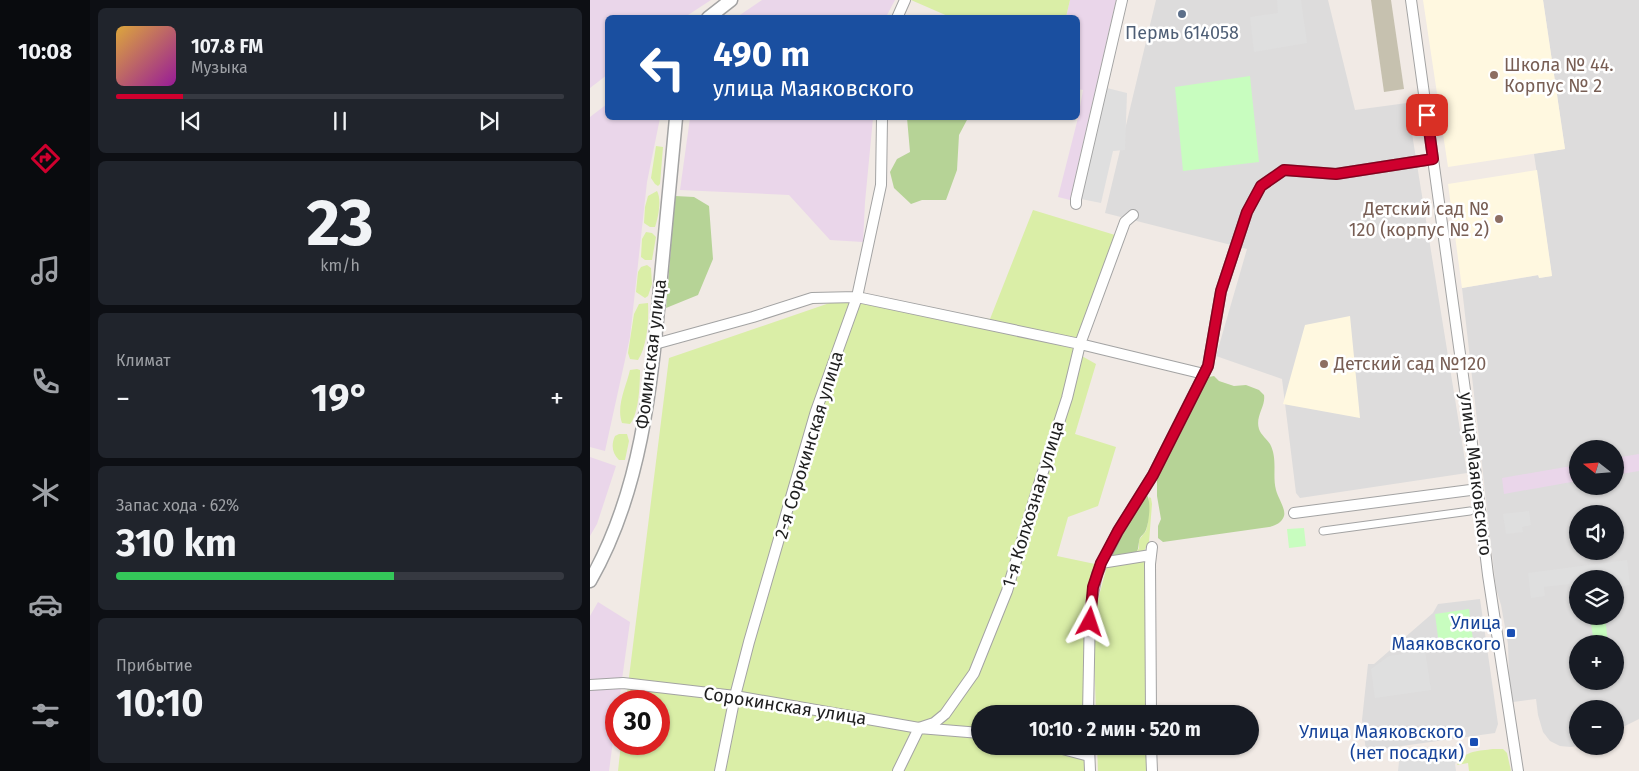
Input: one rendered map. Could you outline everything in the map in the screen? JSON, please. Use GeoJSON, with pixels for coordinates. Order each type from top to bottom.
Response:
{"type":"FeatureCollection","features":[{"type":"Feature","properties":{"kind":"street"},"geometry":{"type":"LineString","coordinates":[[710,15],[731,0]]}},
{"type":"Feature","properties":{"kind":"street"},"geometry":{"type":"LineString","coordinates":[[898,15],[905,0]]}},
{"type":"Feature","properties":{"kind":"street"},"geometry":{"type":"LineString","coordinates":[[1076,204],[1122,0]]}},
{"type":"Feature","properties":{"kind":"street","name":"улица Маяковского"},"geometry":{"type":"LineString","coordinates":[[1411,0],[1478,489],[1488,575],[1518,771]]}},
{"type":"Feature","properties":{"kind":"street","name":"Фоминская улица"},"geometry":{"type":"LineString","coordinates":[[590,581],[616,526],[633,474],[646,408],[655,344],[676,120]]}},
{"type":"Feature","properties":{"kind":"street","name":"2-я Сорокинская улица"},"geometry":{"type":"LineString","coordinates":[[720,771],[735,696],[749,642],[816,412],[857,297],[881,185],[882,120]]}},
{"type":"Feature","properties":{"kind":"street"},"geometry":{"type":"LineString","coordinates":[[1088,705],[1090,609],[1093,587],[1101,563],[1118,531],[1153,475],[1208,366],[1221,291],[1247,212],[1261,186],[1284,170],[1336,174],[1433,159]]}},
{"type":"Feature","properties":{"kind":"street","name":"1-я Колхозная улица"},"geometry":{"type":"LineString","coordinates":[[919,728],[934,723],[944,714],[974,673],[1007,591],[1067,398],[1080,344],[1125,222],[1133,215]]}},
{"type":"Feature","properties":{"kind":"street"},"geometry":{"type":"LineString","coordinates":[[655,344],[753,317],[812,298],[857,297],[1080,344],[1204,374]]}},
{"type":"Feature","properties":{"kind":"street"},"geometry":{"type":"LineString","coordinates":[[1294,512],[1478,489]]}},
{"type":"Feature","properties":{"kind":"street"},"geometry":{"type":"LineString","coordinates":[[1323,530],[1470,511]]}},
{"type":"Feature","properties":{"kind":"street"},"geometry":{"type":"LineString","coordinates":[[1101,563],[1151,551],[1151,705]]}},
{"type":"Feature","properties":{"kind":"street","name":"Сорокинская улица"},"geometry":{"type":"LineString","coordinates":[[590,685],[623,682],[735,696],[919,728],[971,732]]}},
{"type":"Feature","properties":{"kind":"street"},"geometry":{"type":"LineString","coordinates":[[898,771],[919,728]]}},
{"type":"Feature","properties":{"kind":"street"},"geometry":{"type":"LineString","coordinates":[[1089,755],[1090,771]]}},
{"type":"Feature","properties":{"kind":"street"},"geometry":{"type":"LineString","coordinates":[[1152,755],[1152,771]]}},
{"type":"Feature","properties":{"kind":"shaded area"},"geometry":{"type":"Polygon","coordinates":[[[590,0],[711,0],[688,15],[605,15],[605,77],[590,88],[590,0]]]}},
{"type":"Feature","properties":{"kind":"shaded area"},"geometry":{"type":"Polygon","coordinates":[[[762,0],[895,0],[887,15],[740,15],[762,0]]]}},
{"type":"Feature","properties":{"kind":"shaded area"},"geometry":{"type":"Polygon","coordinates":[[[1070,0],[1116,0],[1070,200],[1058,197],[1077,120],[1080,120],[1083,90],[1080,89],[1080,15],[1066,15],[1070,0]]]}},
{"type":"Feature","properties":{"kind":"shaded area"},"geometry":{"type":"Polygon","coordinates":[[[1156,0],[1328,0],[1355,110],[1407,103],[1467,473],[1300,498],[1296,493],[1282,379],[1216,356],[1247,249],[1105,213],[1156,0]]]}},
{"type":"Feature","properties":{"kind":"shaded area"},"geometry":{"type":"Polygon","coordinates":[[[1277,0],[1301,0],[1307,43],[1254,52],[1250,17],[1278,13],[1277,0]]]}},
{"type":"Feature","properties":{"kind":"shaded area"},"geometry":{"type":"Polygon","coordinates":[[[1371,0],[1391,0],[1404,89],[1384,92],[1371,0]]]}},
{"type":"Feature","properties":{"kind":"shaded area","name":"Школа № 44. Корпус № 2"},"geometry":{"type":"Polygon","coordinates":[[[1423,0],[1543,0],[1565,149],[1448,167],[1423,0]]]}},
{"type":"Feature","properties":{"kind":"shaded area"},"geometry":{"type":"Polygon","coordinates":[[[1543,0],[1639,0],[1639,719],[1624,726],[1624,700],[1569,700],[1569,747],[1560,746],[1550,741],[1543,732],[1536,699],[1513,702],[1509,676],[1508,644],[1496,589],[1462,288],[1539,275],[1539,278],[1552,276],[1534,154],[1565,149],[1543,0]]]}},
{"type":"Feature","properties":{"kind":"shaded area"},"geometry":{"type":"Polygon","coordinates":[[[1107,88],[1127,93],[1125,150],[1113,151],[1101,203],[1081,199],[1107,88]]]}},
{"type":"Feature","properties":{"kind":"shaded area"},"geometry":{"type":"Polygon","coordinates":[[[605,106],[605,120],[660,120],[647,182],[630,337],[605,451],[590,447],[590,117],[605,106]]]}},
{"type":"Feature","properties":{"kind":"shaded area"},"geometry":{"type":"Polygon","coordinates":[[[690,120],[873,120],[863,242],[830,240],[789,195],[680,190],[690,120]]]}},
{"type":"Feature","properties":{"kind":"shaded area","name":"Детский сад № 120 (корпус № 2)"},"geometry":{"type":"Polygon","coordinates":[[[1537,170],[1552,276],[1539,278],[1538,275],[1462,288],[1448,184],[1537,170]]]}},
{"type":"Feature","properties":{"kind":"shaded area","name":"Детский сад №120"},"geometry":{"type":"Polygon","coordinates":[[[1350,316],[1360,418],[1283,404],[1305,325],[1350,316]]]}},
{"type":"Feature","properties":{"kind":"shaded area"},"geometry":{"type":"Polygon","coordinates":[[[1639,454],[1639,471],[1624,474],[1624,456],[1639,454]]]}},
{"type":"Feature","properties":{"kind":"shaded area"},"geometry":{"type":"Polygon","coordinates":[[[590,457],[616,466],[597,524],[590,536],[590,457]]]}},
{"type":"Feature","properties":{"kind":"shaded area"},"geometry":{"type":"Polygon","coordinates":[[[1569,466],[1569,482],[1504,494],[1502,478],[1569,466]]]}},
{"type":"Feature","properties":{"kind":"shaded area"},"geometry":{"type":"Polygon","coordinates":[[[1529,511],[1531,525],[1522,527],[1523,532],[1506,534],[1503,514],[1529,511]]]}},
{"type":"Feature","properties":{"kind":"shaded area"},"geometry":{"type":"Polygon","coordinates":[[[1627,560],[1630,585],[1624,586],[1624,570],[1569,570],[1569,584],[1544,587],[1545,596],[1531,598],[1528,573],[1627,560]]]}},
{"type":"Feature","properties":{"kind":"shaded area"},"geometry":{"type":"Polygon","coordinates":[[[1480,599],[1498,724],[1495,733],[1366,751],[1362,720],[1368,664],[1374,664],[1433,613],[1438,604],[1480,599]]]}},
{"type":"Feature","properties":{"kind":"shaded area"},"geometry":{"type":"Polygon","coordinates":[[[598,602],[630,622],[621,690],[605,690],[605,755],[611,755],[609,771],[590,771],[590,616],[598,602]]]}},
{"type":"Feature","properties":{"kind":"shaded area"},"geometry":{"type":"Polygon","coordinates":[[[1424,643],[1431,690],[1375,698],[1371,669],[1389,656],[1403,654],[1403,646],[1424,643]]]}},
{"type":"Feature","properties":{"kind":"shaded area"},"geometry":{"type":"Polygon","coordinates":[[[1458,746],[1459,756],[1455,764],[1456,771],[1398,771],[1400,753],[1458,746]]]}},
{"type":"Feature","properties":{"kind":"green space"},"geometry":{"type":"Polygon","coordinates":[[[911,0],[1070,0],[1066,15],[945,15],[911,0]]]}},
{"type":"Feature","properties":{"kind":"green space"},"geometry":{"type":"Polygon","coordinates":[[[1250,76],[1259,162],[1183,171],[1175,87],[1250,76]]]}},
{"type":"Feature","properties":{"kind":"green space"},"geometry":{"type":"Polygon","coordinates":[[[907,120],[967,120],[959,135],[957,170],[946,200],[922,200],[911,204],[894,188],[890,172],[897,159],[910,152],[907,120]]]}},
{"type":"Feature","properties":{"kind":"green space"},"geometry":{"type":"Polygon","coordinates":[[[656,146],[663,147],[660,184],[658,186],[651,178],[656,146]]]}},
{"type":"Feature","properties":{"kind":"green space"},"geometry":{"type":"Polygon","coordinates":[[[657,191],[659,199],[658,214],[655,227],[650,227],[644,223],[645,207],[648,196],[657,191]]]}},
{"type":"Feature","properties":{"kind":"green space"},"geometry":{"type":"Polygon","coordinates":[[[675,196],[694,197],[709,206],[713,259],[698,295],[666,308],[675,196]]]}},
{"type":"Feature","properties":{"kind":"green space"},"geometry":{"type":"Polygon","coordinates":[[[1033,210],[1115,235],[1080,355],[1096,364],[1075,434],[1116,447],[1098,506],[1068,517],[1057,556],[1095,564],[1087,600],[1085,705],[971,705],[971,755],[1085,755],[1086,771],[618,771],[620,755],[670,755],[670,690],[627,690],[669,358],[847,297],[990,319],[1033,210]]]}},
{"type":"Feature","properties":{"kind":"green space"},"geometry":{"type":"Polygon","coordinates":[[[646,232],[652,233],[656,237],[652,260],[645,260],[641,257],[642,239],[646,232]]]}},
{"type":"Feature","properties":{"kind":"green space"},"geometry":{"type":"Polygon","coordinates":[[[647,265],[651,268],[652,284],[648,296],[645,298],[636,292],[638,272],[641,267],[647,265]]]}},
{"type":"Feature","properties":{"kind":"green space"},"geometry":{"type":"Polygon","coordinates":[[[648,303],[648,325],[644,348],[638,360],[630,359],[628,353],[634,314],[639,304],[648,303]]]}},
{"type":"Feature","properties":{"kind":"green space"},"geometry":{"type":"Polygon","coordinates":[[[630,370],[640,370],[640,383],[635,413],[630,424],[622,423],[620,410],[622,397],[630,370]]]}},
{"type":"Feature","properties":{"kind":"green space"},"geometry":{"type":"Polygon","coordinates":[[[1214,376],[1219,381],[1234,386],[1246,385],[1259,390],[1264,395],[1264,403],[1259,415],[1258,424],[1260,431],[1270,444],[1272,450],[1275,484],[1284,510],[1284,516],[1280,522],[1269,527],[1163,542],[1158,538],[1158,526],[1161,519],[1157,496],[1157,477],[1204,385],[1209,377],[1214,376]]]}},
{"type":"Feature","properties":{"kind":"green space"},"geometry":{"type":"Polygon","coordinates":[[[627,434],[629,441],[625,460],[619,460],[613,449],[615,436],[627,434]]]}},
{"type":"Feature","properties":{"kind":"green space"},"geometry":{"type":"Polygon","coordinates":[[[1146,494],[1149,501],[1149,518],[1136,553],[1113,557],[1113,552],[1122,532],[1146,494]]]}},
{"type":"Feature","properties":{"kind":"green space"},"geometry":{"type":"Polygon","coordinates":[[[1149,497],[1152,504],[1149,542],[1144,551],[1136,553],[1139,548],[1139,540],[1146,531],[1149,497]]]}},
{"type":"Feature","properties":{"kind":"green space"},"geometry":{"type":"Polygon","coordinates":[[[1304,528],[1306,546],[1289,548],[1287,529],[1304,528]]]}},
{"type":"Feature","properties":{"kind":"green space"},"geometry":{"type":"Polygon","coordinates":[[[1146,560],[1149,705],[1096,705],[1093,618],[1107,566],[1146,560]]]}},
{"type":"Feature","properties":{"kind":"green space"},"geometry":{"type":"Polygon","coordinates":[[[1469,609],[1473,640],[1439,645],[1435,614],[1469,609]]]}},
{"type":"Feature","properties":{"kind":"green space"},"geometry":{"type":"Polygon","coordinates":[[[1591,625],[1606,625],[1607,635],[1593,635],[1591,625]]]}},
{"type":"Feature","properties":{"kind":"green space"},"geometry":{"type":"Polygon","coordinates":[[[1503,749],[1507,753],[1511,771],[1469,771],[1468,763],[1457,765],[1468,754],[1503,749]]]}},
{"type":"Feature","properties":{"kind":"green space"},"geometry":{"type":"Polygon","coordinates":[[[1097,755],[1150,755],[1150,771],[1098,771],[1097,755]]]}},
{"type":"Feature","properties":{"kind":"place","name":"Пермь 614058"},"geometry":{"type":"Point","coordinates":[1182,14]}},
{"type":"Feature","properties":{"kind":"place","name":"Школа № 44. Корпус № 2"},"geometry":{"type":"Point","coordinates":[1494,75]}},
{"type":"Feature","properties":{"kind":"place","name":"Детский сад № 120 (корпус № 2)"},"geometry":{"type":"Point","coordinates":[1499,219]}},
{"type":"Feature","properties":{"kind":"place","name":"Детский сад №120"},"geometry":{"type":"Point","coordinates":[1324,364]}},
{"type":"Feature","properties":{"kind":"place","name":"Улица Маяковского"},"geometry":{"type":"Point","coordinates":[1511,633]}},
{"type":"Feature","properties":{"kind":"place","name":"Улица Маяковского (нет посадки)"},"geometry":{"type":"Point","coordinates":[1474,742]}},
{"type":"Feature","properties":{"kind":"route"},"geometry":{"type":"LineString","coordinates":[[1090,622],[1093,587],[1101,563],[1118,531],[1153,475],[1208,366],[1221,291],[1247,212],[1261,186],[1284,170],[1336,174],[1433,159],[1427,115]]}}]}
